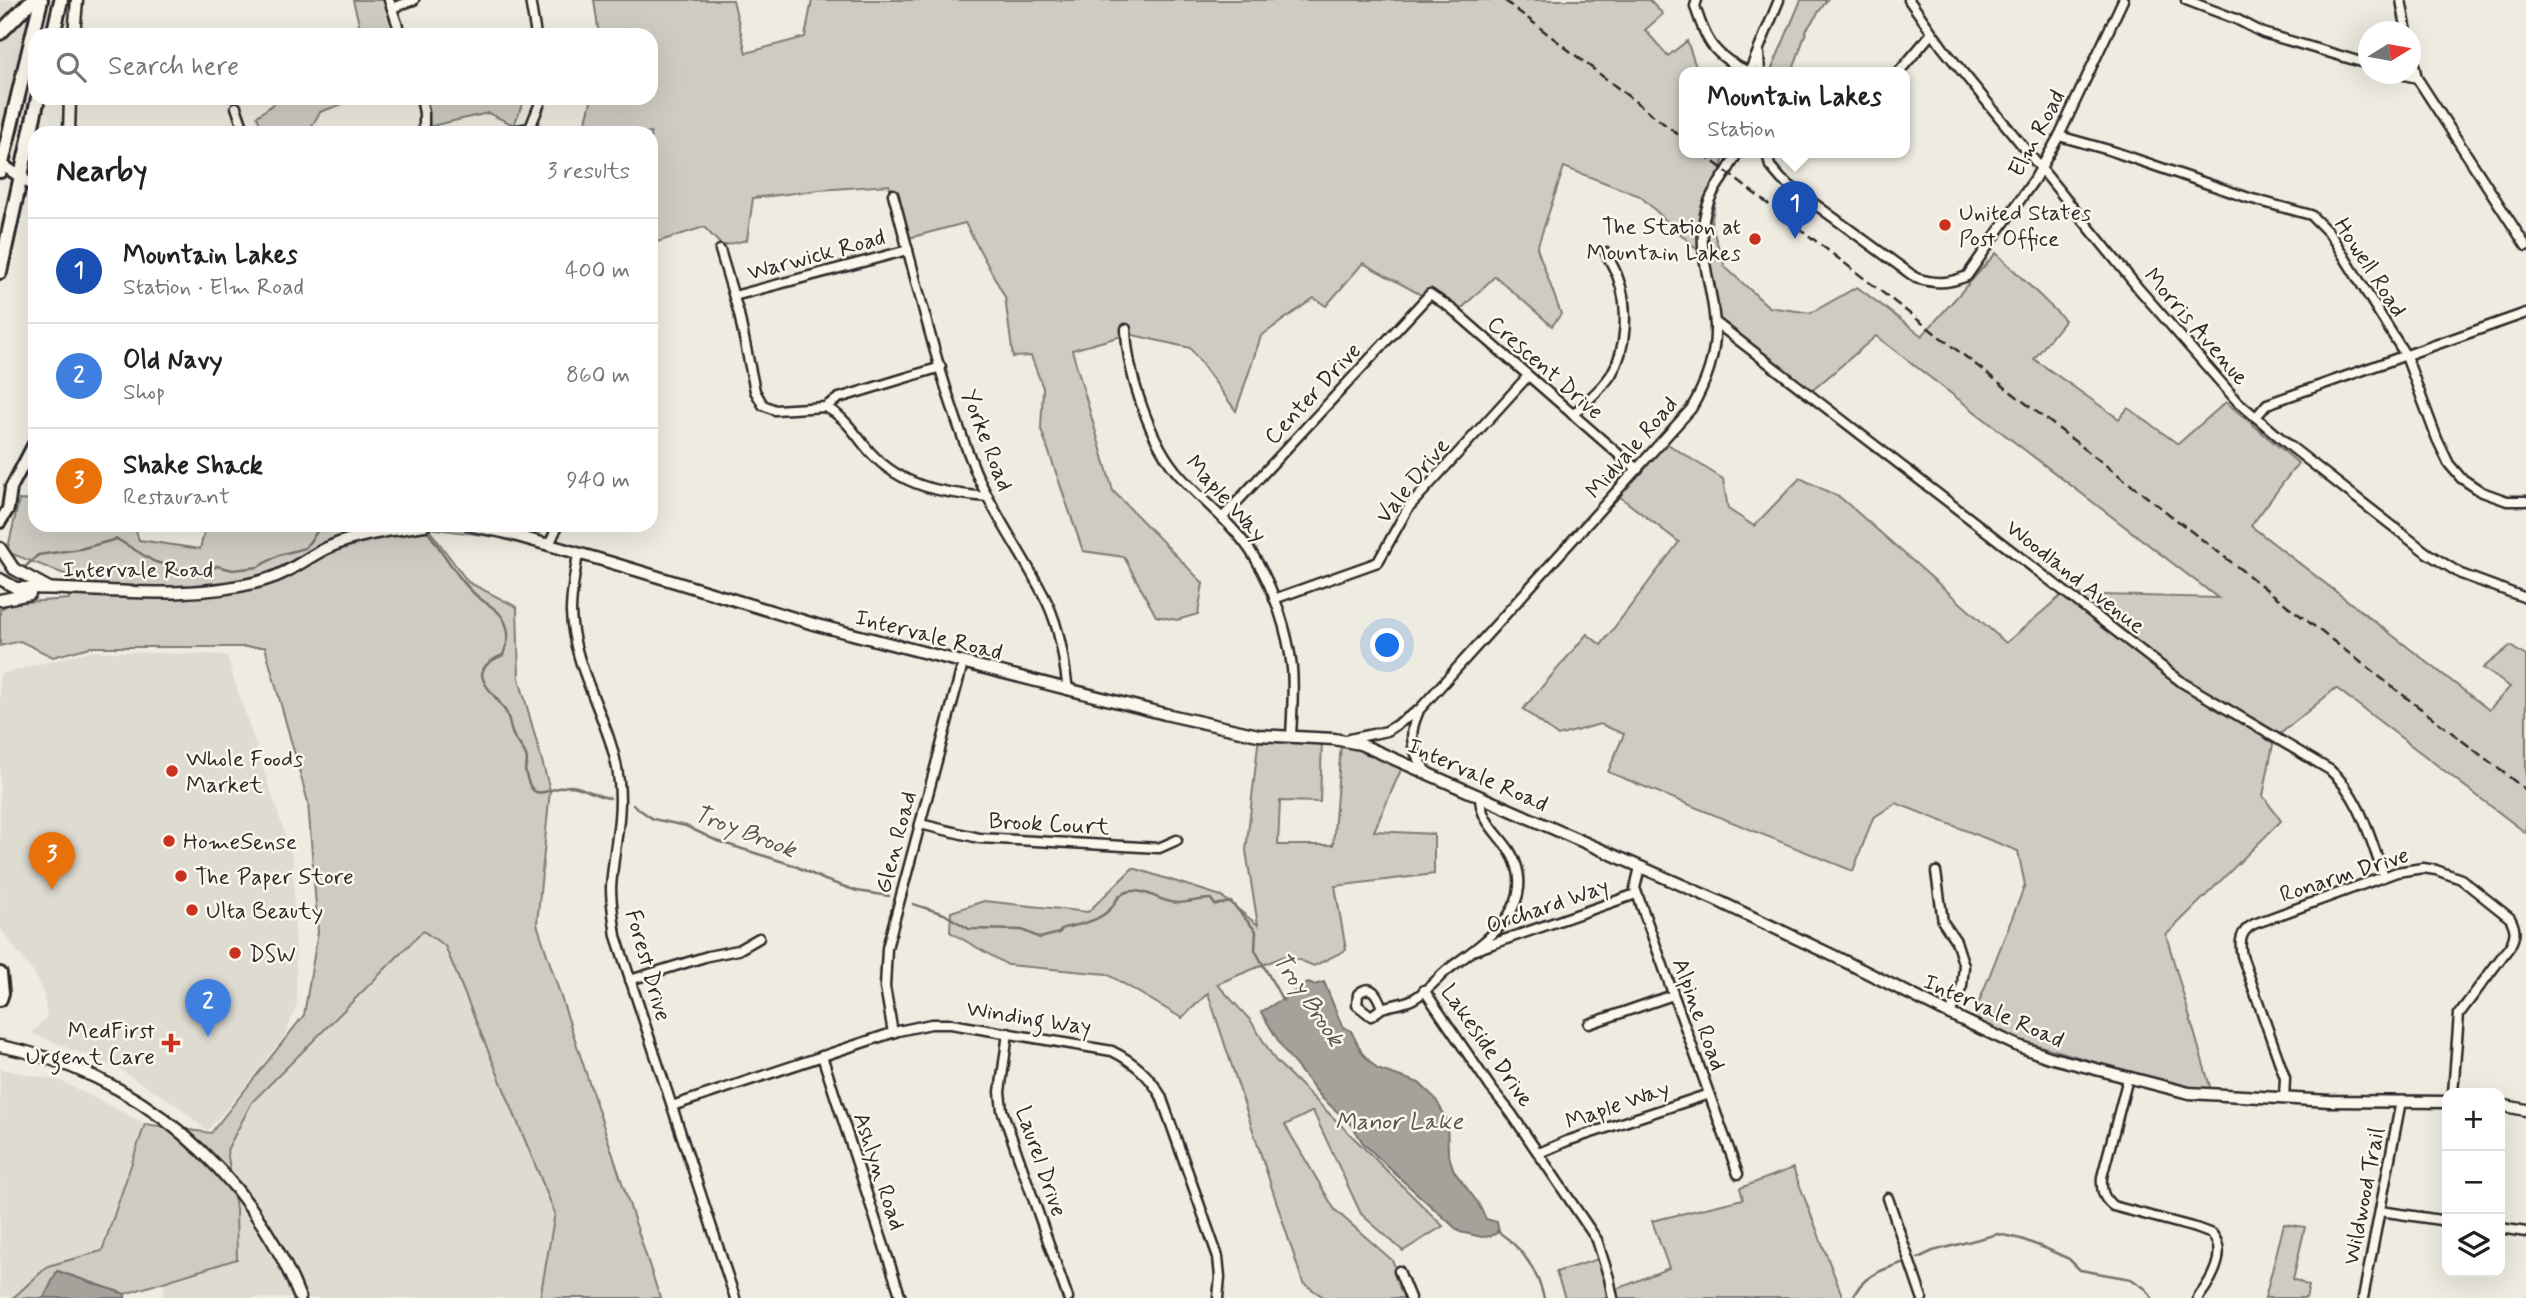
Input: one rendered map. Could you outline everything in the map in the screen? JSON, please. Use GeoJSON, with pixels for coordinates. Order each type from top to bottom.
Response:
{"type":"FeatureCollection","features":[{"type":"Feature","properties":{"kind":"highway"},"geometry":{"type":"LineString","coordinates":[[0,33],[32,0]]}},
{"type":"Feature","properties":{"kind":"highway"},"geometry":{"type":"LineString","coordinates":[[34,28],[41,0]]}},
{"type":"Feature","properties":{"kind":"highway"},"geometry":{"type":"LineString","coordinates":[[55,28],[61,0]]}},
{"type":"Feature","properties":{"kind":"highway"},"geometry":{"type":"LineString","coordinates":[[1,166],[28,54]]}},
{"type":"Feature","properties":{"kind":"highway"},"geometry":{"type":"LineString","coordinates":[[32,126],[36,105]]}},
{"type":"Feature","properties":{"kind":"highway"},"geometry":{"type":"LineString","coordinates":[[0,272],[28,142]]}},
{"type":"Feature","properties":{"kind":"highway"},"geometry":{"type":"LineString","coordinates":[[0,974],[0,999]]}},
{"type":"Feature","properties":{"kind":"main road"},"geometry":{"type":"LineString","coordinates":[[1,166],[28,182]]}},
{"type":"Feature","properties":{"kind":"main road"},"geometry":{"type":"LineString","coordinates":[[0,500],[11,488],[28,455]]}},
{"type":"Feature","properties":{"kind":"main road"},"geometry":{"type":"LineString","coordinates":[[0,522],[8,509],[11,488]]}},
{"type":"Feature","properties":{"kind":"street"},"geometry":{"type":"LineString","coordinates":[[75,28],[77,0]]}},
{"type":"Feature","properties":{"kind":"street"},"geometry":{"type":"LineString","coordinates":[[399,28],[391,4],[414,0]]}},
{"type":"Feature","properties":{"kind":"street"},"geometry":{"type":"LineString","coordinates":[[530,0],[535,28]]}},
{"type":"Feature","properties":{"kind":"street"},"geometry":{"type":"LineString","coordinates":[[1751,67],[1779,0]]}},
{"type":"Feature","properties":{"kind":"street","name":"Morris Avenue"},"geometry":{"type":"LineString","coordinates":[[1909,0],[1932,33],[2139,289],[2218,382],[2256,417],[2442,564],[2461,574],[2526,598]]}},
{"type":"Feature","properties":{"kind":"street","name":"Elm Road"},"geometry":{"type":"LineString","coordinates":[[1769,158],[1773,172],[1916,278],[1945,284],[1967,276],[2034,180],[2059,136],[2123,0]]}},
{"type":"Feature","properties":{"kind":"street"},"geometry":{"type":"LineString","coordinates":[[2186,0],[2236,19],[2263,33],[2358,61]]}},
{"type":"Feature","properties":{"kind":"street"},"geometry":{"type":"LineString","coordinates":[[2401,0],[2405,21]]}},
{"type":"Feature","properties":{"kind":"street"},"geometry":{"type":"LineString","coordinates":[[1696,3],[1703,34],[1726,61],[1739,67]]}},
{"type":"Feature","properties":{"kind":"street"},"geometry":{"type":"LineString","coordinates":[[1903,67],[1932,33]]}},
{"type":"Feature","properties":{"kind":"street"},"geometry":{"type":"LineString","coordinates":[[1758,51],[1759,67]]}},
{"type":"Feature","properties":{"kind":"street"},"geometry":{"type":"LineString","coordinates":[[2421,84],[2526,246]]}},
{"type":"Feature","properties":{"kind":"street"},"geometry":{"type":"LineString","coordinates":[[69,105],[69,126]]}},
{"type":"Feature","properties":{"kind":"street"},"geometry":{"type":"LineString","coordinates":[[422,105],[424,126]]}},
{"type":"Feature","properties":{"kind":"street"},"geometry":{"type":"LineString","coordinates":[[531,126],[539,105]]}},
{"type":"Feature","properties":{"kind":"street"},"geometry":{"type":"LineString","coordinates":[[236,107],[243,126]]}},
{"type":"Feature","properties":{"kind":"street","name":"Howell Road"},"geometry":{"type":"LineString","coordinates":[[2059,136],[2109,150],[2249,198],[2311,215],[2330,234],[2406,356],[2449,464],[2461,478],[2483,492],[2507,501],[2526,501]]}},
{"type":"Feature","properties":{"kind":"street","name":"Midvale Road"},"geometry":{"type":"LineString","coordinates":[[1335,739],[1375,735],[1399,725],[1419,710],[1683,419],[1698,397],[1709,366],[1715,322],[1703,252],[1704,219],[1711,193],[1734,158]]}},
{"type":"Feature","properties":{"kind":"street","name":"Yorke Road"},"geometry":{"type":"LineString","coordinates":[[893,194],[968,453],[988,497],[1047,602],[1056,625],[1068,690]]}},
{"type":"Feature","properties":{"kind":"street"},"geometry":{"type":"LineString","coordinates":[[720,250],[734,296],[755,391],[763,405],[773,410],[825,407],[839,398],[941,367]]}},
{"type":"Feature","properties":{"kind":"street","name":"Warwick Road"},"geometry":{"type":"LineString","coordinates":[[734,296],[908,250]]}},
{"type":"Feature","properties":{"kind":"street"},"geometry":{"type":"LineString","coordinates":[[1573,415],[1611,375],[1619,352],[1623,331],[1622,292],[1619,278],[1606,253]]}},
{"type":"Feature","properties":{"kind":"street","name":"Crescent Drive"},"geometry":{"type":"LineString","coordinates":[[1429,295],[1451,309],[1623,459],[1638,469]]}},
{"type":"Feature","properties":{"kind":"street","name":"Center Drive"},"geometry":{"type":"LineString","coordinates":[[1223,517],[1429,295]]}},
{"type":"Feature","properties":{"kind":"street"},"geometry":{"type":"LineString","coordinates":[[2256,417],[2267,404],[2526,313]]}},
{"type":"Feature","properties":{"kind":"street","name":"Woodland Avenue"},"geometry":{"type":"LineString","coordinates":[[1715,322],[2183,683],[2330,770],[2355,800],[2384,876]]}},
{"type":"Feature","properties":{"kind":"street","name":"Maple Way"},"geometry":{"type":"LineString","coordinates":[[1126,329],[1126,352],[1145,413],[1167,461],[1244,540],[1274,599],[1292,667],[1291,737]]}},
{"type":"Feature","properties":{"kind":"street","name":"Vale Drive"},"geometry":{"type":"LineString","coordinates":[[1274,599],[1378,562],[1408,508],[1528,376]]}},
{"type":"Feature","properties":{"kind":"street"},"geometry":{"type":"LineString","coordinates":[[825,407],[839,415],[872,454],[904,479],[947,494],[988,497]]}},
{"type":"Feature","properties":{"kind":"street","name":"Intervale Road"},"geometry":{"type":"LineString","coordinates":[[0,579],[16,589],[187,592],[233,587],[278,576],[342,542],[383,532]]}},
{"type":"Feature","properties":{"kind":"street","name":"Intervale Road"},"geometry":{"type":"LineString","coordinates":[[497,532],[550,545],[817,625],[1068,690],[1258,735],[1335,739],[1381,752],[1640,867],[2038,1053],[2189,1093],[2284,1099],[2442,1102]]}},
{"type":"Feature","properties":{"kind":"street"},"geometry":{"type":"LineString","coordinates":[[550,545],[555,532]]}},
{"type":"Feature","properties":{"kind":"street","name":"Intervale Road"},"geometry":{"type":"LineString","coordinates":[[0,548],[15,569],[49,588]]}},
{"type":"Feature","properties":{"kind":"street","name":"Forest Drive"},"geometry":{"type":"LineString","coordinates":[[579,554],[571,613],[578,654],[618,773],[620,806],[611,897],[617,936],[735,1298]]}},
{"type":"Feature","properties":{"kind":"street"},"geometry":{"type":"LineString","coordinates":[[0,600],[63,589]]}},
{"type":"Feature","properties":{"kind":"street","name":"Glen Road"},"geometry":{"type":"LineString","coordinates":[[893,1033],[885,987],[887,948],[963,663]]}},
{"type":"Feature","properties":{"kind":"street"},"geometry":{"type":"LineString","coordinates":[[1419,710],[1411,728],[1412,739],[1418,761],[1430,775]]}},
{"type":"Feature","properties":{"kind":"street","name":"Lakeside Drive"},"geometry":{"type":"LineString","coordinates":[[1480,797],[1480,808],[1487,823],[1512,854],[1517,866],[1517,897],[1508,916],[1424,990],[1491,1088],[1511,1112],[1597,1240],[1613,1298]]}},
{"type":"Feature","properties":{"kind":"street","name":"Brook Court"},"geometry":{"type":"LineString","coordinates":[[920,824],[979,838],[1159,848],[1177,840]]}},
{"type":"Feature","properties":{"kind":"street","name":"Alpine Road"},"geometry":{"type":"LineString","coordinates":[[1640,867],[1634,888],[1738,1174]]}},
{"type":"Feature","properties":{"kind":"street","name":"Ronarm Drive"},"geometry":{"type":"LineString","coordinates":[[2284,1099],[2285,1078],[2242,956],[2239,944],[2241,937],[2248,927],[2254,924],[2407,869],[2423,868],[2449,873],[2461,879],[2515,925],[2514,939],[2510,946],[2459,1014],[2453,1088]]}},
{"type":"Feature","properties":{"kind":"street"},"geometry":{"type":"LineString","coordinates":[[1936,872],[1943,922],[1956,941],[1964,966],[1962,986],[1950,1014]]}},
{"type":"Feature","properties":{"kind":"street","name":"Orchard Way"},"geometry":{"type":"LineString","coordinates":[[1469,952],[1636,894]]}},
{"type":"Feature","properties":{"kind":"street"},"geometry":{"type":"LineString","coordinates":[[630,980],[708,956],[738,950],[759,938]]}},
{"type":"Feature","properties":{"kind":"street"},"geometry":{"type":"LineString","coordinates":[[1382,1008],[1413,999],[1424,990]]}},
{"type":"Feature","properties":{"kind":"street"},"geometry":{"type":"LineString","coordinates":[[1589,1024],[1673,995]]}},
{"type":"Feature","properties":{"kind":"street","name":"Winding Way"},"geometry":{"type":"LineString","coordinates":[[672,1106],[893,1033],[931,1024],[951,1024],[1112,1051],[1135,1064],[1153,1083],[1165,1108],[1218,1257],[1220,1277],[1217,1298]]}},
{"type":"Feature","properties":{"kind":"street","name":"Laurel Drive"},"geometry":{"type":"LineString","coordinates":[[1008,1033],[1000,1092],[1002,1110],[1068,1298]]}},
{"type":"Feature","properties":{"kind":"street"},"geometry":{"type":"LineString","coordinates":[[0,1045],[35,1052],[115,1087],[189,1139],[233,1184],[256,1213],[281,1254],[300,1298]]}},
{"type":"Feature","properties":{"kind":"street","name":"Ashlyn Road"},"geometry":{"type":"LineString","coordinates":[[822,1056],[901,1298]]}},
{"type":"Feature","properties":{"kind":"street"},"geometry":{"type":"LineString","coordinates":[[2128,1078],[2101,1190],[2113,1206],[2212,1234],[2218,1246],[2218,1259],[2199,1298]]}},
{"type":"Feature","properties":{"kind":"street","name":"Maple Way"},"geometry":{"type":"LineString","coordinates":[[1539,1153],[1567,1141],[1709,1094]]}},
{"type":"Feature","properties":{"kind":"street","name":"Wildwood Trail"},"geometry":{"type":"LineString","coordinates":[[2363,1298],[2401,1101]]}},
{"type":"Feature","properties":{"kind":"street"},"geometry":{"type":"LineString","coordinates":[[2505,1106],[2526,1110]]}},
{"type":"Feature","properties":{"kind":"street"},"geometry":{"type":"LineString","coordinates":[[1888,1198],[1922,1298]]}},
{"type":"Feature","properties":{"kind":"street"},"geometry":{"type":"LineString","coordinates":[[2380,1211],[2442,1220]]}},
{"type":"Feature","properties":{"kind":"street"},"geometry":{"type":"LineString","coordinates":[[2505,1229],[2526,1232]]}},
{"type":"Feature","properties":{"kind":"street"},"geometry":{"type":"LineString","coordinates":[[1399,1271],[1410,1298]]}},
{"type":"Feature","properties":{"kind":"shaded area"},"geometry":{"type":"Polygon","coordinates":[[[0,0],[23,0],[0,19],[0,0]]]}},
{"type":"Feature","properties":{"kind":"shaded area"},"geometry":{"type":"Polygon","coordinates":[[[353,0],[392,0],[400,28],[360,28],[353,0]]]}},
{"type":"Feature","properties":{"kind":"shaded area"},"geometry":{"type":"Polygon","coordinates":[[[594,0],[733,0],[746,53],[805,37],[812,0],[1649,0],[1663,14],[1645,30],[1668,56],[1687,41],[1696,67],[1679,67],[1679,158],[1725,158],[1711,224],[1725,267],[1769,307],[1811,313],[1857,287],[1922,336],[1996,253],[2065,320],[2034,359],[2119,419],[2128,408],[2178,444],[2226,402],[2298,463],[2251,526],[2489,710],[2510,687],[2483,668],[2510,646],[2526,656],[2526,833],[2336,688],[2274,739],[2263,796],[2281,821],[2166,935],[2213,1097],[1970,1025],[2025,885],[2018,851],[1896,803],[1873,818],[1853,871],[1608,772],[1624,734],[1600,724],[1558,736],[1523,709],[1587,634],[1601,645],[1679,542],[1616,494],[1666,443],[1723,479],[1728,509],[1754,526],[1800,478],[1841,498],[2006,643],[2063,594],[2218,598],[1876,336],[1807,395],[1716,326],[1701,253],[1640,196],[1564,167],[1537,248],[1561,314],[1552,326],[1495,276],[1456,314],[1363,263],[1326,306],[1314,298],[1261,336],[1236,411],[1190,348],[1129,334],[1072,350],[1113,491],[1203,583],[1198,614],[1177,620],[1156,616],[1124,557],[1083,551],[1041,429],[1043,388],[1031,356],[1013,357],[1005,297],[965,223],[905,239],[889,185],[753,198],[747,240],[722,246],[704,227],[658,242],[658,126],[585,126],[590,105],[658,105],[658,28],[598,28],[594,0]]]}},
{"type":"Feature","properties":{"kind":"shaded area"},"geometry":{"type":"Polygon","coordinates":[[[1801,0],[1827,0],[1807,29],[1794,67],[1773,67],[1801,0]]]}},
{"type":"Feature","properties":{"kind":"shaded area"},"geometry":{"type":"Polygon","coordinates":[[[27,19],[0,138],[0,40],[27,19]]]}},
{"type":"Feature","properties":{"kind":"shaded area"},"geometry":{"type":"Polygon","coordinates":[[[272,105],[340,105],[320,112],[312,126],[261,126],[257,116],[272,105]]]}},
{"type":"Feature","properties":{"kind":"shaded area"},"geometry":{"type":"Polygon","coordinates":[[[421,105],[522,105],[514,125],[488,113],[427,126],[421,105]]]}},
{"type":"Feature","properties":{"kind":"shaded area"},"geometry":{"type":"Polygon","coordinates":[[[19,500],[28,501],[28,532],[136,532],[139,540],[200,549],[204,532],[431,532],[468,582],[517,607],[519,678],[550,790],[537,924],[660,1298],[540,1298],[555,1213],[445,946],[423,931],[252,1102],[227,1150],[236,1209],[237,1259],[125,1294],[58,1271],[44,1298],[13,1298],[48,1266],[102,1251],[145,1124],[211,1133],[304,1015],[318,932],[308,802],[265,647],[90,647],[53,657],[20,641],[0,646],[0,609],[12,603],[69,599],[67,575],[7,552],[19,500]]]}},
{"type":"Feature","properties":{"kind":"shaded area"},"geometry":{"type":"Polygon","coordinates":[[[459,532],[540,532],[535,542],[459,532]]]}},
{"type":"Feature","properties":{"kind":"shaded area"},"geometry":{"type":"Polygon","coordinates":[[[91,651],[226,655],[293,859],[297,1005],[284,1037],[207,1131],[175,1104],[119,1069],[32,1033],[47,1017],[44,996],[36,976],[0,928],[0,674],[91,651]]]}},
{"type":"Feature","properties":{"kind":"shaded area"},"geometry":{"type":"Polygon","coordinates":[[[1259,736],[1322,740],[1320,802],[1280,801],[1278,845],[1333,845],[1341,744],[1357,746],[1404,763],[1374,831],[1434,834],[1434,874],[1335,886],[1346,950],[1314,966],[1287,955],[1217,984],[1251,1021],[1275,1060],[1443,1226],[1403,1251],[1361,1214],[1313,1111],[1285,1125],[1335,1210],[1392,1260],[1409,1298],[1325,1298],[1303,1283],[1208,993],[1182,1018],[1107,974],[1008,965],[950,932],[951,912],[984,901],[1088,912],[1133,868],[1221,896],[1258,925],[1246,851],[1259,736]]]}},
{"type":"Feature","properties":{"kind":"shaded area"},"geometry":{"type":"Polygon","coordinates":[[[423,931],[445,945],[555,1213],[540,1298],[163,1298],[165,1282],[237,1259],[236,1209],[227,1150],[252,1102],[423,931]]]}},
{"type":"Feature","properties":{"kind":"shaded area"},"geometry":{"type":"Polygon","coordinates":[[[0,1069],[61,1081],[145,1124],[102,1251],[48,1266],[13,1298],[0,1295],[0,1069]]]}},
{"type":"Feature","properties":{"kind":"shaded area"},"geometry":{"type":"Polygon","coordinates":[[[1793,1168],[1843,1298],[1565,1298],[1556,1272],[1605,1257],[1615,1290],[1669,1268],[1652,1221],[1743,1199],[1740,1188],[1793,1168]]]}},
{"type":"Feature","properties":{"kind":"shaded area"},"geometry":{"type":"Polygon","coordinates":[[[2284,1224],[2305,1227],[2293,1279],[2309,1286],[2306,1298],[2265,1298],[2284,1224]]]}},
{"type":"Feature","properties":{"kind":"water","name":"Manor Lake"},"geometry":{"type":"Polygon","coordinates":[[[1324,982],[1342,1026],[1351,1031],[1362,1053],[1377,1069],[1419,1083],[1435,1098],[1447,1120],[1448,1153],[1454,1171],[1478,1203],[1486,1219],[1497,1222],[1499,1232],[1482,1237],[1460,1232],[1363,1143],[1352,1125],[1322,1098],[1285,1052],[1261,1012],[1308,983],[1314,985],[1324,982]]]}},
{"type":"Feature","properties":{"kind":"water"},"geometry":{"type":"Polygon","coordinates":[[[57,1271],[125,1294],[125,1298],[44,1298],[57,1271]]]}},
{"type":"Feature","properties":{"kind":"waterway","name":"Troy Brook"},"geometry":{"type":"LineString","coordinates":[[25,567],[38,555],[80,549],[117,539],[153,561],[185,572],[206,571],[217,566],[233,570],[258,567],[279,555],[305,548],[317,532]]}},
{"type":"Feature","properties":{"kind":"waterway","name":"Troy Brook"},"geometry":{"type":"LineString","coordinates":[[428,532],[464,583],[499,613],[505,622],[508,638],[503,655],[490,662],[482,675],[489,690],[507,714],[513,735],[526,755],[525,769],[532,789],[542,792],[571,786],[610,798]]}},
{"type":"Feature","properties":{"kind":"waterway","name":"Troy Brook"},"geometry":{"type":"LineString","coordinates":[[633,805],[653,819],[686,826],[717,841],[793,865],[857,891],[889,896]]}},
{"type":"Feature","properties":{"kind":"waterway","name":"Troy Brook"},"geometry":{"type":"LineString","coordinates":[[913,904],[944,914],[969,929],[1022,930],[1040,938],[1096,919],[1127,892],[1140,892],[1173,903],[1211,899],[1215,905],[1231,902],[1256,931],[1255,950],[1283,1001]]}},
{"type":"Feature","properties":{"kind":"waterway","name":"Troy Brook"},"geometry":{"type":"LineString","coordinates":[[1497,1231],[1514,1244],[1527,1260],[1544,1298]]}},
{"type":"Feature","properties":{"kind":"waterway","name":"Troy Brook"},"geometry":{"type":"LineString","coordinates":[[1918,1258],[1933,1251],[1998,1234],[2047,1249],[2069,1259],[2080,1270],[2131,1279],[2146,1289],[2152,1298]]}},
{"type":"Feature","properties":{"kind":"waterway","name":"Troy Brook"},"geometry":{"type":"LineString","coordinates":[[1853,1298],[1867,1279],[1902,1263]]}},
{"type":"Feature","properties":{"kind":"railway"},"geometry":{"type":"LineString","coordinates":[[1504,0],[1679,135]]}},
{"type":"Feature","properties":{"kind":"railway"},"geometry":{"type":"LineString","coordinates":[[1708,158],[2526,790]]}},
{"type":"Feature","properties":{"kind":"place","name":"United States Post Office"},"geometry":{"type":"Point","coordinates":[1945,225]}},
{"type":"Feature","properties":{"kind":"place","name":"The Station at Mountain Lakes"},"geometry":{"type":"Point","coordinates":[1755,239]}},
{"type":"Feature","properties":{"kind":"place","name":"Mountain Lakes"},"geometry":{"type":"Point","coordinates":[1795,239]}},
{"type":"Feature","properties":{"kind":"place","name":"Whole Foods Market"},"geometry":{"type":"Point","coordinates":[172,771]}},
{"type":"Feature","properties":{"kind":"place","name":"HomeSense"},"geometry":{"type":"Point","coordinates":[169,841]}},
{"type":"Feature","properties":{"kind":"place","name":"The Paper Store"},"geometry":{"type":"Point","coordinates":[181,876]}},
{"type":"Feature","properties":{"kind":"place","name":"Shake Shack"},"geometry":{"type":"Point","coordinates":[52,890]}},
{"type":"Feature","properties":{"kind":"place","name":"Ulta Beauty"},"geometry":{"type":"Point","coordinates":[192,910]}},
{"type":"Feature","properties":{"kind":"place","name":"DSW"},"geometry":{"type":"Point","coordinates":[235,953]}},
{"type":"Feature","properties":{"kind":"place","name":"Old Navy"},"geometry":{"type":"Point","coordinates":[208,1037]}},
{"type":"Feature","properties":{"kind":"place","name":"MedFirst Urgent Care"},"geometry":{"type":"Point","coordinates":[171,1043]}}]}
